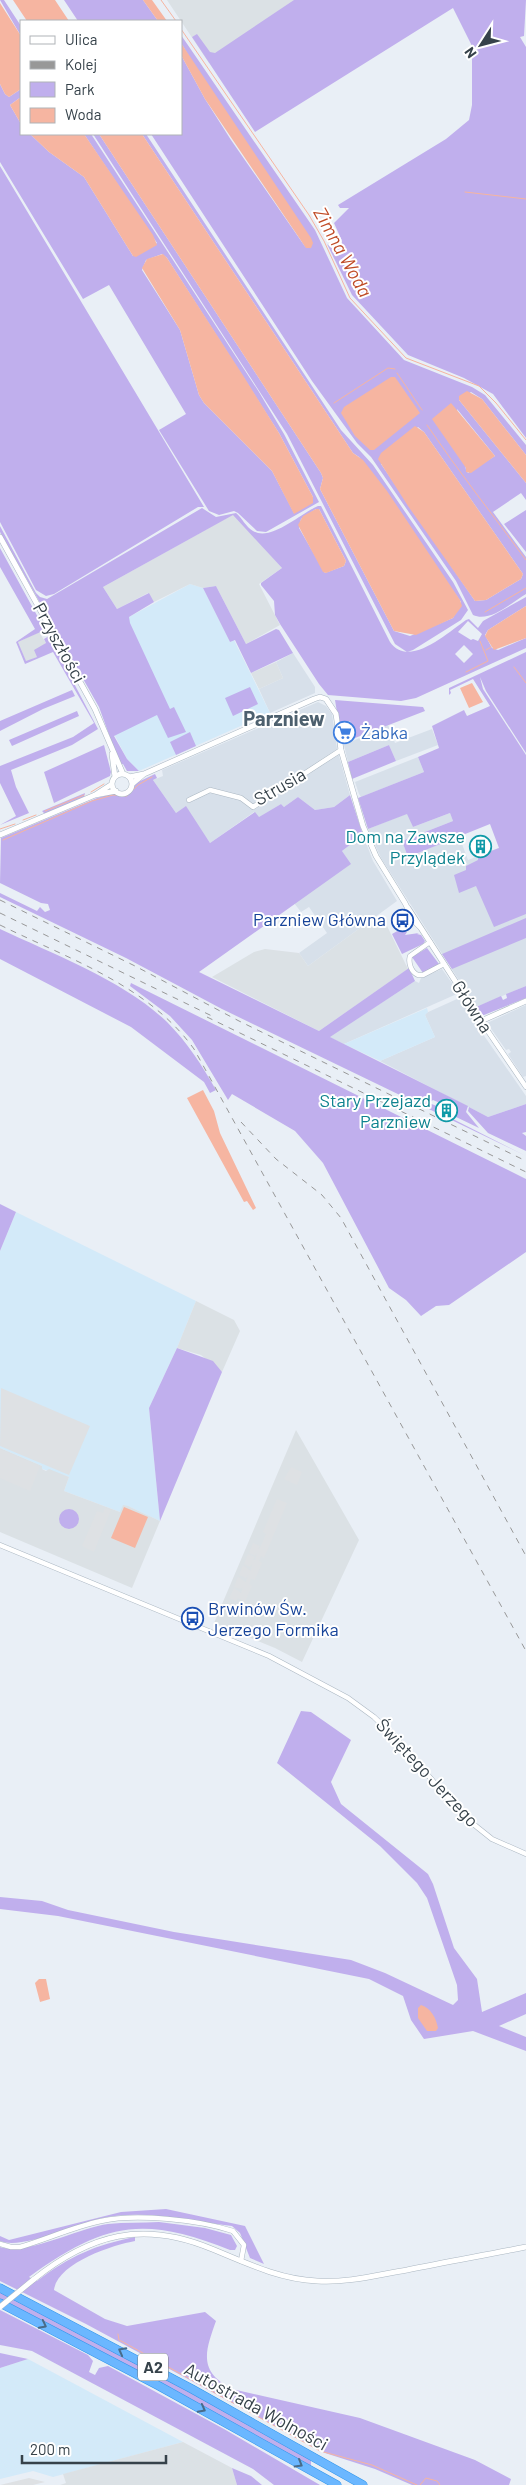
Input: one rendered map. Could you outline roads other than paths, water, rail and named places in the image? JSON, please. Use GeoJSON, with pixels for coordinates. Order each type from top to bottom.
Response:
{"type":"FeatureCollection","features":[{"type":"Feature","properties":{"kind":"highway","name":"Autostrada Wolności"},"geometry":{"type":"LineString","coordinates":[[0,2288],[185,2384],[363,2485]]}},
{"type":"Feature","properties":{"kind":"highway","name":"Autostrada Wolności"},"geometry":{"type":"LineString","coordinates":[[0,2303],[159,2386],[337,2485]]}},
{"type":"Feature","properties":{"kind":"street","name":"Przyszłości"},"geometry":{"type":"LineString","coordinates":[[0,537],[95,709],[112,751],[126,776]]}},
{"type":"Feature","properties":{"kind":"street","name":"Główna"},"geometry":{"type":"LineString","coordinates":[[144,774],[316,698],[322,698],[329,702],[337,716],[341,750],[367,834],[380,863],[481,1021],[526,1087]]}},
{"type":"Feature","properties":{"kind":"street","name":"Strusia"},"geometry":{"type":"LineString","coordinates":[[189,800],[210,790],[242,798],[253,807],[341,750]]}},
{"type":"Feature","properties":{"kind":"street","name":"Przyszłości"},"geometry":{"type":"LineString","coordinates":[[112,751],[115,777]]}},
{"type":"Feature","properties":{"kind":"street"},"geometry":{"type":"LineString","coordinates":[[0,834],[95,795],[112,784],[115,777],[144,774]]}},
{"type":"Feature","properties":{"kind":"street"},"geometry":{"type":"LineString","coordinates":[[95,795],[116,791],[126,792],[144,774]]}},
{"type":"Feature","properties":{"kind":"street"},"geometry":{"type":"LineString","coordinates":[[126,776],[132,784]]}},
{"type":"Feature","properties":{"kind":"street"},"geometry":{"type":"LineString","coordinates":[[112,784],[116,791]]}},
{"type":"Feature","properties":{"kind":"street"},"geometry":{"type":"LineString","coordinates":[[430,942],[410,956],[410,965],[414,972],[422,976],[444,964]]}},
{"type":"Feature","properties":{"kind":"street"},"geometry":{"type":"LineString","coordinates":[[481,1021],[526,1002]]}},
{"type":"Feature","properties":{"kind":"street","name":"Świętego Jerzego"},"geometry":{"type":"LineString","coordinates":[[0,1545],[269,1656],[348,1698],[374,1717],[397,1739],[462,1815],[492,1839],[526,1854]]}},
{"type":"Feature","properties":{"kind":"street"},"geometry":{"type":"LineString","coordinates":[[0,2244],[11,2247],[20,2246],[113,2219],[153,2218],[233,2231],[244,2245],[241,2261]]}},
{"type":"Feature","properties":{"kind":"street"},"geometry":{"type":"LineString","coordinates":[[0,2307],[61,2258],[81,2247],[110,2237],[134,2234],[158,2234],[182,2238],[282,2276],[308,2280],[340,2281],[526,2247]]}},
{"type":"Feature","properties":{"kind":"water"},"geometry":{"type":"Polygon","coordinates":[[[13,0],[55,0],[68,20],[26,20],[13,0]]]}},
{"type":"Feature","properties":{"kind":"water"},"geometry":{"type":"Polygon","coordinates":[[[143,0],[152,0],[166,20],[157,20],[143,0]]]}},
{"type":"Feature","properties":{"kind":"water"},"geometry":{"type":"Polygon","coordinates":[[[0,3],[20,34],[20,90],[9,97],[5,94],[0,84],[0,3]]]}},
{"type":"Feature","properties":{"kind":"water"},"geometry":{"type":"Polygon","coordinates":[[[182,44],[311,238],[313,243],[311,248],[306,248],[205,99],[182,57],[182,44]]]}},
{"type":"Feature","properties":{"kind":"water"},"geometry":{"type":"Polygon","coordinates":[[[20,98],[20,122],[10,105],[20,98]]]}},
{"type":"Feature","properties":{"kind":"water"},"geometry":{"type":"Polygon","coordinates":[[[31,135],[85,135],[153,235],[157,245],[136,257],[133,256],[84,177],[49,152],[31,135]]]}},
{"type":"Feature","properties":{"kind":"water"},"geometry":{"type":"Polygon","coordinates":[[[100,135],[143,135],[353,453],[363,460],[387,491],[460,600],[462,606],[453,618],[416,635],[394,631],[320,489],[323,478],[100,135]]]}},
{"type":"Feature","properties":{"kind":"water"},"geometry":{"type":"Polygon","coordinates":[[[163,254],[279,433],[313,497],[313,503],[294,514],[272,471],[204,403],[199,395],[180,330],[142,268],[147,259],[163,254]]]}},
{"type":"Feature","properties":{"kind":"water"},"geometry":{"type":"Polygon","coordinates":[[[391,377],[395,377],[420,413],[374,450],[370,450],[355,436],[341,413],[344,407],[391,377]]]}},
{"type":"Feature","properties":{"kind":"water"},"geometry":{"type":"Polygon","coordinates":[[[467,391],[482,399],[526,455],[526,483],[459,400],[459,396],[467,391]]]}},
{"type":"Feature","properties":{"kind":"water"},"geometry":{"type":"Polygon","coordinates":[[[451,403],[495,456],[471,473],[466,472],[466,468],[432,419],[451,403]]]}},
{"type":"Feature","properties":{"kind":"water"},"geometry":{"type":"Polygon","coordinates":[[[415,426],[424,432],[523,574],[521,579],[486,600],[475,601],[408,506],[378,459],[381,453],[415,426]]]}},
{"type":"Feature","properties":{"kind":"water"},"geometry":{"type":"Polygon","coordinates":[[[319,509],[346,561],[344,566],[326,573],[323,572],[298,525],[303,516],[319,509]]]}},
{"type":"Feature","properties":{"kind":"water"},"geometry":{"type":"Polygon","coordinates":[[[526,606],[526,638],[494,650],[485,636],[488,630],[526,606]]]}},
{"type":"Feature","properties":{"kind":"water"},"geometry":{"type":"Polygon","coordinates":[[[472,683],[483,702],[469,708],[460,688],[472,683]]]}},
{"type":"Feature","properties":{"kind":"water"},"geometry":{"type":"Polygon","coordinates":[[[203,1090],[214,1111],[220,1133],[256,1208],[253,1210],[247,1201],[244,1202],[187,1098],[203,1090]]]}},
{"type":"Feature","properties":{"kind":"water"},"geometry":{"type":"Polygon","coordinates":[[[124,1507],[148,1517],[135,1548],[111,1538],[124,1507]]]}},
{"type":"Feature","properties":{"kind":"water"},"geometry":{"type":"Polygon","coordinates":[[[39,1979],[46,1979],[50,1999],[40,2002],[35,1983],[39,1979]]]}},
{"type":"Feature","properties":{"kind":"water"},"geometry":{"type":"Polygon","coordinates":[[[421,2005],[428,2008],[434,2017],[438,2028],[436,2031],[427,2031],[418,2018],[418,2008],[421,2005]]]}},
{"type":"Feature","properties":{"kind":"waterway","name":"Zimna Woda"},"geometry":{"type":"LineString","coordinates":[[161,0],[175,20]]}},
{"type":"Feature","properties":{"kind":"waterway","name":"Zimna Woda"},"geometry":{"type":"LineString","coordinates":[[182,30],[309,215],[324,241],[350,298],[406,358],[479,386],[496,403],[526,440]]}},
{"type":"Feature","properties":{"kind":"waterway"},"geometry":{"type":"LineString","coordinates":[[465,192],[526,199]]}},
{"type":"Feature","properties":{"kind":"waterway"},"geometry":{"type":"LineString","coordinates":[[334,403],[388,368],[395,369]]}},
{"type":"Feature","properties":{"kind":"waterway"},"geometry":{"type":"LineString","coordinates":[[397,373],[422,410]]}},
{"type":"Feature","properties":{"kind":"waterway"},"geometry":{"type":"LineString","coordinates":[[427,425],[526,560]]}},
{"type":"Feature","properties":{"kind":"waterway"},"geometry":{"type":"LineString","coordinates":[[485,612],[526,588]]}},
{"type":"Feature","properties":{"kind":"waterway"},"geometry":{"type":"LineString","coordinates":[[466,672],[488,661],[480,641]]}},
{"type":"Feature","properties":{"kind":"waterway"},"geometry":{"type":"LineString","coordinates":[[486,650],[491,647]]}},
{"type":"Feature","properties":{"kind":"waterway"},"geometry":{"type":"LineString","coordinates":[[514,667],[526,683]]}},
{"type":"Feature","properties":{"kind":"waterway"},"geometry":{"type":"LineString","coordinates":[[3,840],[92,801],[113,795],[127,796],[138,785],[152,777]]}},
{"type":"Feature","properties":{"kind":"waterway"},"geometry":{"type":"LineString","coordinates":[[91,792],[104,784]]}},
{"type":"Feature","properties":{"kind":"waterway"},"geometry":{"type":"LineString","coordinates":[[45,811],[84,795]]}},
{"type":"Feature","properties":{"kind":"waterway"},"geometry":{"type":"LineString","coordinates":[[23,820],[36,815]]}},
{"type":"Feature","properties":{"kind":"waterway"},"geometry":{"type":"LineString","coordinates":[[0,829],[15,824]]}},
{"type":"Feature","properties":{"kind":"waterway"},"geometry":{"type":"LineString","coordinates":[[118,2334],[119,2340],[320,2451],[372,2465],[417,2485]]}},
{"type":"Feature","properties":{"kind":"waterway"},"geometry":{"type":"LineString","coordinates":[[420,2485],[426,2478],[437,2481],[440,2485]]}},
{"type":"Feature","properties":{"kind":"railway"},"geometry":{"type":"LineString","coordinates":[[0,900],[135,966],[239,1021],[526,1161]]}},
{"type":"Feature","properties":{"kind":"railway"},"geometry":{"type":"LineString","coordinates":[[0,913],[214,1017]]}},
{"type":"Feature","properties":{"kind":"railway"},"geometry":{"type":"LineString","coordinates":[[0,925],[80,962],[131,991],[154,1007],[194,1049],[526,1651]]}},
{"type":"Feature","properties":{"kind":"railway"},"geometry":{"type":"LineString","coordinates":[[207,1017],[526,1172]]}},
{"type":"Feature","properties":{"kind":"railway"},"geometry":{"type":"LineString","coordinates":[[241,1122],[276,1159],[322,1195],[341,1218],[526,1556]]}},
{"type":"Feature","properties":{"kind":"place","name":"Żabka"},"geometry":{"type":"Point","coordinates":[345,733]}},
{"type":"Feature","properties":{"kind":"place","name":"Dom na Zawsze Przylądek"},"geometry":{"type":"Point","coordinates":[481,847]}},
{"type":"Feature","properties":{"kind":"place","name":"Parzniew Główna"},"geometry":{"type":"Point","coordinates":[402,920]}},
{"type":"Feature","properties":{"kind":"place","name":"Stary Przejazd Parzniew"},"geometry":{"type":"Point","coordinates":[447,1111]}},
{"type":"Feature","properties":{"kind":"place","name":"Brwinów Św. Jerzego Formika"},"geometry":{"type":"Point","coordinates":[192,1619]}},
{"type":"Feature","properties":{"kind":"district","name":"Parzniew"},"geometry":{"type":"Point","coordinates":[284,719]}}]}
